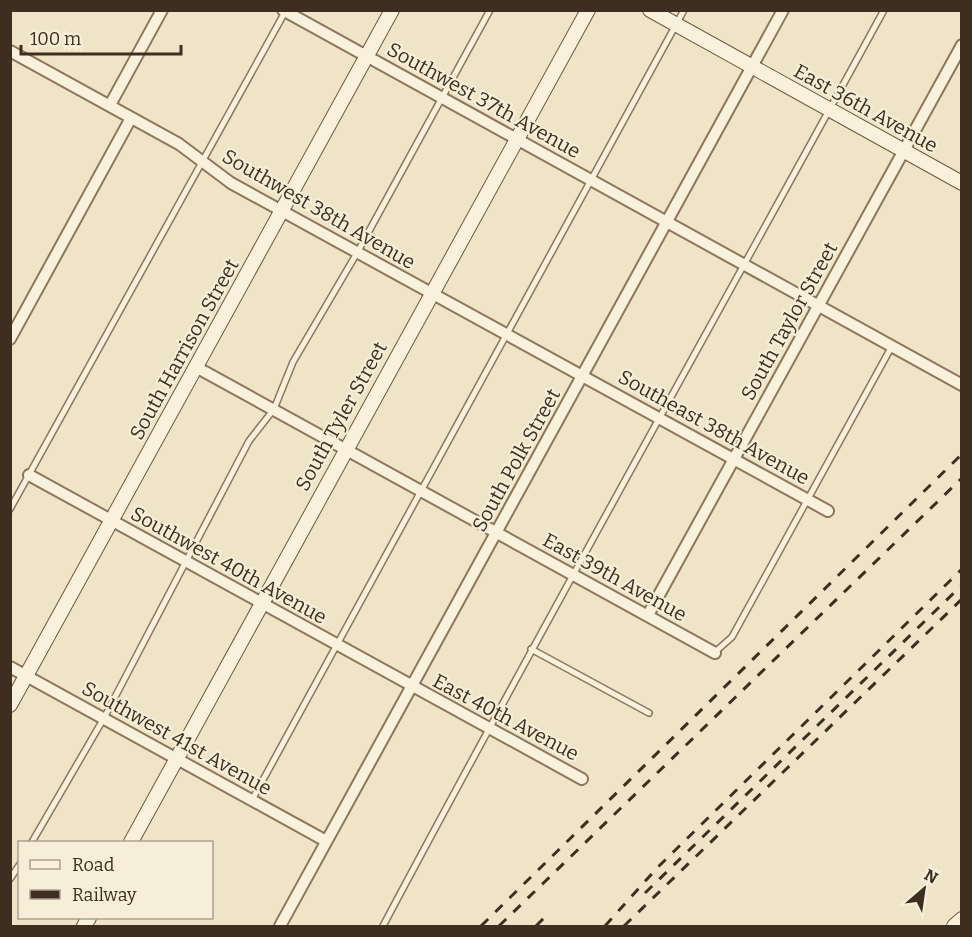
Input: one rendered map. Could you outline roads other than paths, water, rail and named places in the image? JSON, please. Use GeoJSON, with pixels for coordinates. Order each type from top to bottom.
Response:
{"type":"FeatureCollection","features":[{"type":"Feature","properties":{"kind":"main road","name":"South Harrison Street"},"geometry":{"type":"LineString","coordinates":[[10,705],[392,10]]}},
{"type":"Feature","properties":{"kind":"main road","name":"South Tyler Street"},"geometry":{"type":"LineString","coordinates":[[131,841],[588,10]]}},
{"type":"Feature","properties":{"kind":"main road","name":"East 36th Avenue"},"geometry":{"type":"LineString","coordinates":[[650,10],[962,183]]}},
{"type":"Feature","properties":{"kind":"main road"},"geometry":{"type":"LineString","coordinates":[[954,927],[962,919]]}},
{"type":"Feature","properties":{"kind":"street"},"geometry":{"type":"LineString","coordinates":[[110,105],[162,10]]}},
{"type":"Feature","properties":{"kind":"street","name":"South Polk Street"},"geometry":{"type":"LineString","coordinates":[[280,927],[783,10]]}},
{"type":"Feature","properties":{"kind":"street","name":"Southwest 37th Avenue"},"geometry":{"type":"LineString","coordinates":[[285,11],[962,385]]}},
{"type":"Feature","properties":{"kind":"street","name":"South Taylor Street"},"geometry":{"type":"LineString","coordinates":[[648,615],[962,45]]}},
{"type":"Feature","properties":{"kind":"street","name":"Southwest 38th Avenue"},"geometry":{"type":"LineString","coordinates":[[10,51],[185,148],[224,179],[583,376]]}},
{"type":"Feature","properties":{"kind":"street"},"geometry":{"type":"LineString","coordinates":[[10,339],[131,118]]}},
{"type":"Feature","properties":{"kind":"street","name":"East 39th Avenue"},"geometry":{"type":"LineString","coordinates":[[196,367],[715,653]]}},
{"type":"Feature","properties":{"kind":"street","name":"Southeast 38th Avenue"},"geometry":{"type":"LineString","coordinates":[[583,376],[828,511]]}},
{"type":"Feature","properties":{"kind":"street","name":"Southwest 40th Avenue"},"geometry":{"type":"LineString","coordinates":[[29,475],[412,686]]}},
{"type":"Feature","properties":{"kind":"street","name":"Southwest 41st Avenue"},"geometry":{"type":"LineString","coordinates":[[10,667],[326,841]]}},
{"type":"Feature","properties":{"kind":"street","name":"East 40th Avenue"},"geometry":{"type":"LineString","coordinates":[[412,686],[582,779]]}},
{"type":"Feature","properties":{"kind":"lane"},"geometry":{"type":"LineString","coordinates":[[33,841],[104,718],[249,441],[274,409],[293,362],[357,253],[490,10]]}},
{"type":"Feature","properties":{"kind":"lane"},"geometry":{"type":"LineString","coordinates":[[252,800],[684,10]]}},
{"type":"Feature","properties":{"kind":"lane"},"geometry":{"type":"LineString","coordinates":[[383,927],[531,649],[746,265],[884,10]]}},
{"type":"Feature","properties":{"kind":"lane"},"geometry":{"type":"LineString","coordinates":[[10,509],[285,11]]}},
{"type":"Feature","properties":{"kind":"lane"},"geometry":{"type":"LineString","coordinates":[[715,653],[732,637],[892,346]]}},
{"type":"Feature","properties":{"kind":"lane"},"geometry":{"type":"LineString","coordinates":[[531,649],[649,713]]}},
{"type":"Feature","properties":{"kind":"railway"},"geometry":{"type":"LineString","coordinates":[[481,926],[962,454]]}},
{"type":"Feature","properties":{"kind":"railway"},"geometry":{"type":"LineString","coordinates":[[499,926],[962,478]]}},
{"type":"Feature","properties":{"kind":"railway"},"geometry":{"type":"LineString","coordinates":[[605,926],[657,868],[962,569]]}},
{"type":"Feature","properties":{"kind":"railway"},"geometry":{"type":"LineString","coordinates":[[645,893],[962,585]]}},
{"type":"Feature","properties":{"kind":"railway"},"geometry":{"type":"LineString","coordinates":[[624,926],[962,599]]}},
{"type":"Feature","properties":{"kind":"railway"},"geometry":{"type":"LineString","coordinates":[[536,926],[545,917]]}}]}
